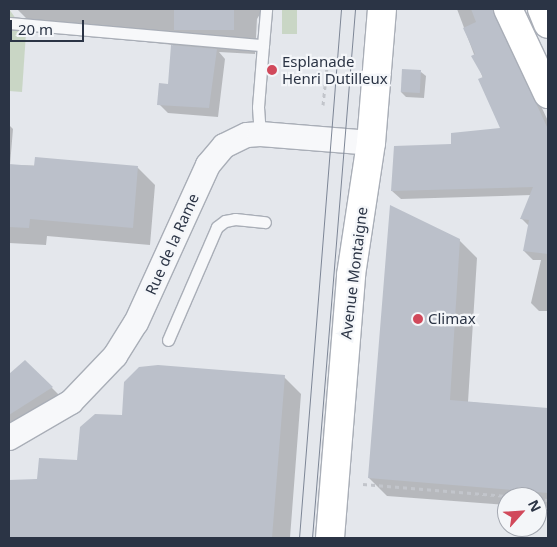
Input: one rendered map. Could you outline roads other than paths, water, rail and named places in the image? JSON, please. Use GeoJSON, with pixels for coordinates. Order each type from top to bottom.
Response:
{"type":"FeatureCollection","features":[{"type":"Feature","properties":{"kind":"main road","name":"Avenue Montaigne"},"geometry":{"type":"LineString","coordinates":[[330,538],[351,275],[371,143],[382,9]]}},
{"type":"Feature","properties":{"kind":"main road"},"geometry":{"type":"LineString","coordinates":[[508,9],[547,86]]}},
{"type":"Feature","properties":{"kind":"main road"},"geometry":{"type":"LineString","coordinates":[[542,9],[548,24]]}},
{"type":"Feature","properties":{"kind":"street","name":"Rue de la Rame"},"geometry":{"type":"LineString","coordinates":[[9,438],[71,402],[115,356],[136,324],[208,165],[224,146],[247,135],[260,134],[371,143]]}},
{"type":"Feature","properties":{"kind":"lane"},"geometry":{"type":"LineString","coordinates":[[260,134],[258,107],[266,9]]}},
{"type":"Feature","properties":{"kind":"lane"},"geometry":{"type":"LineString","coordinates":[[9,23],[263,45]]}},
{"type":"Feature","properties":{"kind":"lane"},"geometry":{"type":"LineString","coordinates":[[168,340],[217,227],[225,221],[235,219],[265,222]]}},
{"type":"Feature","properties":{"kind":"tram line"},"geometry":{"type":"LineString","coordinates":[[299,538],[341,9]]}},
{"type":"Feature","properties":{"kind":"tram line"},"geometry":{"type":"LineString","coordinates":[[312,538],[355,9]]}},
{"type":"Feature","properties":{"kind":"place","name":"Esplanade Henri Dutilleux"},"geometry":{"type":"Point","coordinates":[272,70]}},
{"type":"Feature","properties":{"kind":"place","name":"Climax"},"geometry":{"type":"Point","coordinates":[418,319]}}]}
